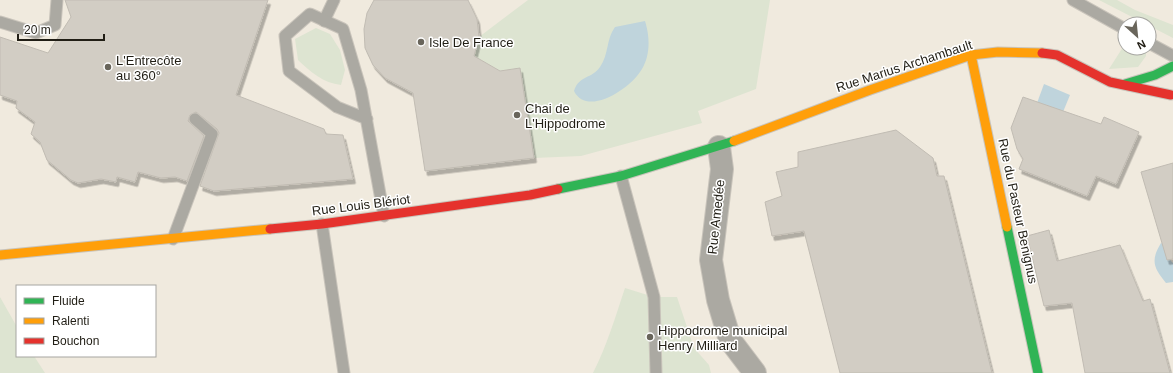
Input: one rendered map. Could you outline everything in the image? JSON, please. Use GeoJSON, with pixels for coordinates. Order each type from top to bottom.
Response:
{"type":"FeatureCollection","features":[{"type":"Feature","properties":{"kind":"street","name":"Rue Marius Archambault"},"geometry":{"type":"LineString","coordinates":[[719,147],[870,90],[971,55],[998,52],[1034,52],[1057,55],[1110,82],[1124,84],[1172,97],[1170,83],[1173,67]]}},
{"type":"Feature","properties":{"kind":"street","name":"Rue du Pasteur Benignus"},"geometry":{"type":"LineString","coordinates":[[971,55],[1038,373]]}},
{"type":"Feature","properties":{"kind":"street","name":"Rue Marius Archambault"},"geometry":{"type":"LineString","coordinates":[[1124,84],[1155,75],[1173,67]]}},
{"type":"Feature","properties":{"kind":"street","name":"Rue Louis Blériot"},"geometry":{"type":"LineString","coordinates":[[0,256],[322,224],[530,195],[621,176],[719,147]]}},
{"type":"Feature","properties":{"kind":"street","name":"Rue Amedée"},"geometry":{"type":"LineString","coordinates":[[719,147],[722,169],[711,260],[716,287],[730,340],[755,373]]}},
{"type":"Feature","properties":{"kind":"lane"},"geometry":{"type":"LineString","coordinates":[[0,22],[36,33],[56,25],[57,0]]}},
{"type":"Feature","properties":{"kind":"lane"},"geometry":{"type":"LineString","coordinates":[[324,20],[334,0]]}},
{"type":"Feature","properties":{"kind":"lane"},"geometry":{"type":"LineString","coordinates":[[1073,0],[1117,25]]}},
{"type":"Feature","properties":{"kind":"lane"},"geometry":{"type":"LineString","coordinates":[[367,120],[337,107],[288,71],[285,36],[310,14],[343,29],[361,90],[367,120],[384,216]]}},
{"type":"Feature","properties":{"kind":"lane"},"geometry":{"type":"LineString","coordinates":[[1157,47],[1173,56]]}},
{"type":"Feature","properties":{"kind":"lane"},"geometry":{"type":"LineString","coordinates":[[173,239],[212,134],[195,119]]}},
{"type":"Feature","properties":{"kind":"lane"},"geometry":{"type":"LineString","coordinates":[[621,176],[654,297],[656,373]]}},
{"type":"Feature","properties":{"kind":"lane"},"geometry":{"type":"LineString","coordinates":[[322,224],[344,373]]}},
{"type":"Feature","properties":{"kind":"green space"},"geometry":{"type":"Polygon","coordinates":[[[528,0],[770,0],[756,89],[698,111],[702,123],[581,156],[534,158],[520,69],[500,71],[474,56],[479,37],[528,0]]]}},
{"type":"Feature","properties":{"kind":"green space"},"geometry":{"type":"Polygon","coordinates":[[[1099,0],[1117,0],[1150,16],[1130,16],[1099,0]]]}},
{"type":"Feature","properties":{"kind":"green space"},"geometry":{"type":"Polygon","coordinates":[[[1157,19],[1173,25],[1173,38],[1157,30],[1157,19]]]}},
{"type":"Feature","properties":{"kind":"green space"},"geometry":{"type":"Polygon","coordinates":[[[316,28],[330,34],[340,50],[345,70],[341,85],[323,79],[313,73],[298,60],[295,39],[316,28]]]}},
{"type":"Feature","properties":{"kind":"green space"},"geometry":{"type":"Polygon","coordinates":[[[1117,56],[1146,56],[1138,67],[1109,69],[1117,56]]]}},
{"type":"Feature","properties":{"kind":"green space","name":"Hippodrome municipal Henry Milliard"},"geometry":{"type":"Polygon","coordinates":[[[625,288],[654,297],[677,297],[694,348],[709,365],[711,373],[593,373],[607,342],[625,288]]]}},
{"type":"Feature","properties":{"kind":"green space"},"geometry":{"type":"Polygon","coordinates":[[[0,297],[16,325],[16,357],[35,357],[45,373],[0,373],[0,297]]]}},
{"type":"Feature","properties":{"kind":"water"},"geometry":{"type":"Polygon","coordinates":[[[645,21],[649,40],[648,53],[644,66],[635,79],[608,98],[598,101],[588,101],[580,98],[574,91],[576,86],[579,82],[597,71],[600,67],[605,57],[610,36],[615,27],[645,21]]]}},
{"type":"Feature","properties":{"kind":"water"},"geometry":{"type":"Polygon","coordinates":[[[1044,84],[1070,95],[1063,112],[1037,103],[1044,84]]]}},
{"type":"Feature","properties":{"kind":"water"},"geometry":{"type":"Polygon","coordinates":[[[1161,243],[1167,246],[1170,260],[1173,263],[1173,282],[1166,283],[1156,268],[1155,255],[1161,243]]]}},
{"type":"Feature","properties":{"kind":"building"},"geometry":{"type":"Polygon","coordinates":[[[65,0],[268,0],[236,95],[324,129],[326,134],[343,135],[353,179],[214,191],[200,186],[219,133],[217,129],[196,112],[190,115],[188,121],[204,136],[187,181],[175,177],[161,178],[138,172],[135,182],[117,177],[116,182],[101,179],[78,183],[71,180],[47,160],[40,142],[31,134],[35,122],[16,108],[17,101],[0,95],[0,37],[48,53],[71,17],[65,0]]]}},
{"type":"Feature","properties":{"kind":"building"},"geometry":{"type":"Polygon","coordinates":[[[374,0],[468,0],[477,19],[479,37],[474,56],[500,71],[520,68],[534,158],[425,171],[413,93],[385,78],[373,65],[365,48],[364,29],[367,13],[374,0]]]}},
{"type":"Feature","properties":{"kind":"building"},"geometry":{"type":"Polygon","coordinates":[[[1023,97],[1101,124],[1104,117],[1139,132],[1116,184],[1096,176],[1087,196],[1019,169],[1023,159],[1017,149],[1011,128],[1023,97]]]}},
{"type":"Feature","properties":{"kind":"building"},"geometry":{"type":"Polygon","coordinates":[[[896,130],[933,158],[937,176],[944,176],[992,373],[840,373],[804,231],[772,236],[765,202],[782,196],[776,172],[798,167],[798,152],[896,130]]]}},
{"type":"Feature","properties":{"kind":"building"},"geometry":{"type":"Polygon","coordinates":[[[1173,163],[1173,259],[1167,260],[1141,172],[1173,163]]]}},
{"type":"Feature","properties":{"kind":"building"},"geometry":{"type":"Polygon","coordinates":[[[1049,230],[1057,261],[1120,245],[1143,301],[1150,299],[1170,373],[1085,373],[1072,303],[1044,306],[1027,236],[1049,230]]]}},
{"type":"Feature","properties":{"kind":"traffic: fast"},"geometry":{"type":"LineString","coordinates":[[1125,84],[1155,75],[1173,66]]}},
{"type":"Feature","properties":{"kind":"traffic: fast"},"geometry":{"type":"LineString","coordinates":[[558,189],[621,176],[734,141]]}},
{"type":"Feature","properties":{"kind":"traffic: fast"},"geometry":{"type":"LineString","coordinates":[[1007,227],[1038,373]]}},
{"type":"Feature","properties":{"kind":"traffic: slow"},"geometry":{"type":"LineString","coordinates":[[734,141],[870,90],[971,55],[998,52],[1042,53]]}},
{"type":"Feature","properties":{"kind":"traffic: slow"},"geometry":{"type":"LineString","coordinates":[[971,55],[1007,227]]}},
{"type":"Feature","properties":{"kind":"traffic: slow"},"geometry":{"type":"LineString","coordinates":[[0,255],[270,229]]}},
{"type":"Feature","properties":{"kind":"traffic: jam"},"geometry":{"type":"LineString","coordinates":[[1042,53],[1057,55],[1110,82],[1171,95]]}},
{"type":"Feature","properties":{"kind":"traffic: jam"},"geometry":{"type":"LineString","coordinates":[[270,229],[322,224],[530,195],[558,189]]}},
{"type":"Feature","properties":{"kind":"place","name":"Isle De France"},"geometry":{"type":"Point","coordinates":[421,42]}},
{"type":"Feature","properties":{"kind":"place","name":"L'Entrecôte au 360°"},"geometry":{"type":"Point","coordinates":[108,67]}},
{"type":"Feature","properties":{"kind":"place","name":"Chai de L'Hippodrome"},"geometry":{"type":"Point","coordinates":[517,115]}},
{"type":"Feature","properties":{"kind":"place","name":"Hippodrome municipal Henry Milliard"},"geometry":{"type":"Point","coordinates":[650,337]}}]}
